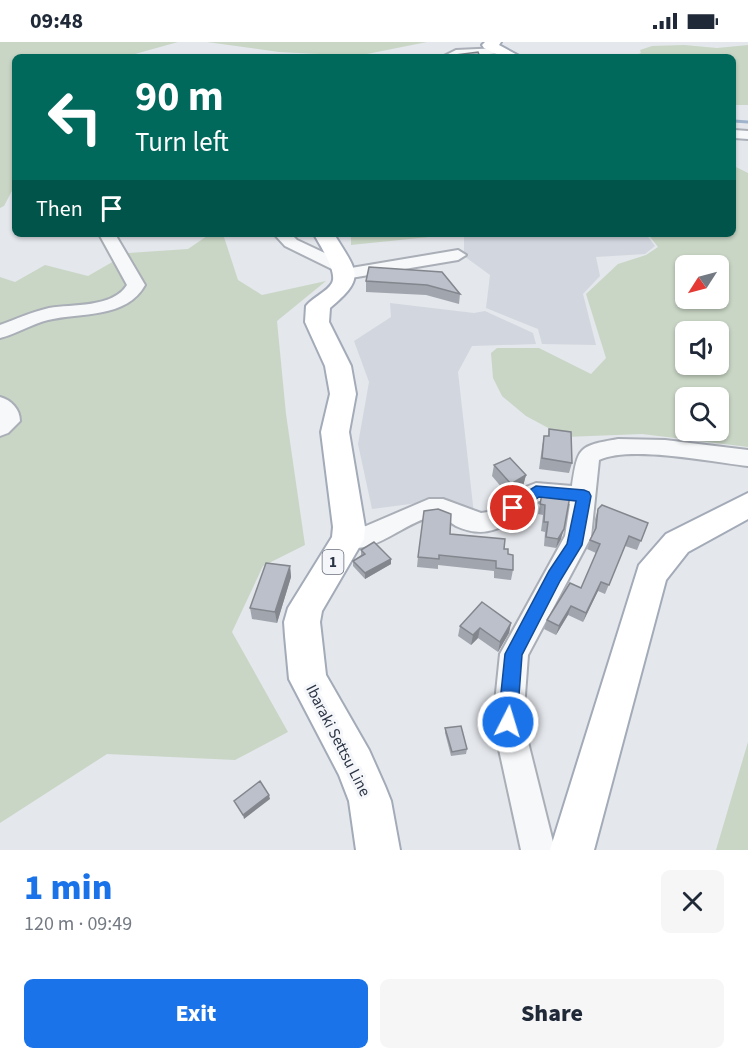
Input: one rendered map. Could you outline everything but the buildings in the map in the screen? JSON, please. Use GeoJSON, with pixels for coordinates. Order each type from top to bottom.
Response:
{"type":"FeatureCollection","features":[{"type":"Feature","properties":{"kind":"main road"},"geometry":{"type":"LineString","coordinates":[[326,237],[343,271]]}},
{"type":"Feature","properties":{"kind":"main road","name":"1"},"geometry":{"type":"LineString","coordinates":[[343,271],[345,281],[318,306],[316,314],[317,322],[338,366],[343,394],[335,432],[349,527],[348,539]]}},
{"type":"Feature","properties":{"kind":"main road"},"geometry":{"type":"LineString","coordinates":[[572,850],[651,575],[677,543],[748,505]]}},
{"type":"Feature","properties":{"kind":"main road","name":"Ibaraki Settsu Line"},"geometry":{"type":"LineString","coordinates":[[348,539],[305,608],[302,622],[303,636],[308,679],[363,782],[370,801],[378,850]]}},
{"type":"Feature","properties":{"kind":"street"},"geometry":{"type":"LineString","coordinates":[[452,54],[497,46]]}},
{"type":"Feature","properties":{"kind":"street"},"geometry":{"type":"LineString","coordinates":[[0,332],[46,314],[92,307],[128,297],[136,285],[109,237]]}},
{"type":"Feature","properties":{"kind":"street"},"geometry":{"type":"LineString","coordinates":[[285,237],[291,243],[343,271],[458,255]]}},
{"type":"Feature","properties":{"kind":"street"},"geometry":{"type":"LineString","coordinates":[[0,404],[6,409],[9,421],[0,428]]}},
{"type":"Feature","properties":{"kind":"street"},"geometry":{"type":"LineString","coordinates":[[538,850],[508,722],[514,654],[554,576],[574,545],[584,496],[588,456],[601,450],[646,447],[748,458]]}},
{"type":"Feature","properties":{"kind":"street"},"geometry":{"type":"LineString","coordinates":[[348,539],[361,538],[386,530],[431,508],[447,508],[479,524],[498,520],[536,492],[584,496]]}},
{"type":"Feature","properties":{"kind":"shaded area"},"geometry":{"type":"Polygon","coordinates":[[[464,237],[648,237],[655,246],[645,254],[596,257],[600,276],[583,294],[596,345],[542,344],[538,329],[486,308],[490,275],[464,256],[464,237]]]}},
{"type":"Feature","properties":{"kind":"shaded area"},"geometry":{"type":"Polygon","coordinates":[[[390,303],[474,313],[485,311],[533,333],[536,344],[472,346],[458,372],[474,514],[441,500],[372,509],[358,444],[369,382],[354,341],[391,317],[390,303]]]}},
{"type":"Feature","properties":{"kind":"green space"},"geometry":{"type":"Polygon","coordinates":[[[0,42],[178,42],[135,54],[12,54],[12,191],[4,206],[0,208],[0,42]]]}},
{"type":"Feature","properties":{"kind":"green space"},"geometry":{"type":"Polygon","coordinates":[[[207,42],[427,42],[367,54],[279,52],[207,42]]]}},
{"type":"Feature","properties":{"kind":"green space"},"geometry":{"type":"Polygon","coordinates":[[[684,45],[717,48],[748,45],[748,105],[736,105],[736,54],[638,54],[641,53],[640,50],[652,46],[684,45]]]}},
{"type":"Feature","properties":{"kind":"green space"},"geometry":{"type":"Polygon","coordinates":[[[736,167],[748,173],[748,447],[699,441],[729,441],[729,387],[675,387],[675,438],[642,434],[565,437],[526,416],[502,396],[493,378],[491,353],[497,348],[539,348],[591,374],[606,358],[586,294],[618,264],[646,255],[658,247],[650,237],[736,237],[736,167]]]}},
{"type":"Feature","properties":{"kind":"green space"},"geometry":{"type":"Polygon","coordinates":[[[206,237],[224,237],[238,280],[262,295],[326,281],[277,321],[286,414],[305,545],[263,566],[232,632],[288,732],[235,760],[107,754],[0,823],[0,277],[15,282],[45,265],[88,276],[128,253],[188,249],[206,237]]]}},
{"type":"Feature","properties":{"kind":"green space"},"geometry":{"type":"Polygon","coordinates":[[[351,237],[429,237],[351,245],[351,237]]]}},
{"type":"Feature","properties":{"kind":"green space"},"geometry":{"type":"Polygon","coordinates":[[[748,742],[748,850],[716,850],[748,742]]]}},
{"type":"Feature","properties":{"kind":"waterway"},"geometry":{"type":"LineString","coordinates":[[736,121],[748,122]]}},
{"type":"Feature","properties":{"kind":"route"},"geometry":{"type":"LineString","coordinates":[[508,722],[514,654],[554,576],[578,537],[584,496],[536,492],[513,508]]}}]}
